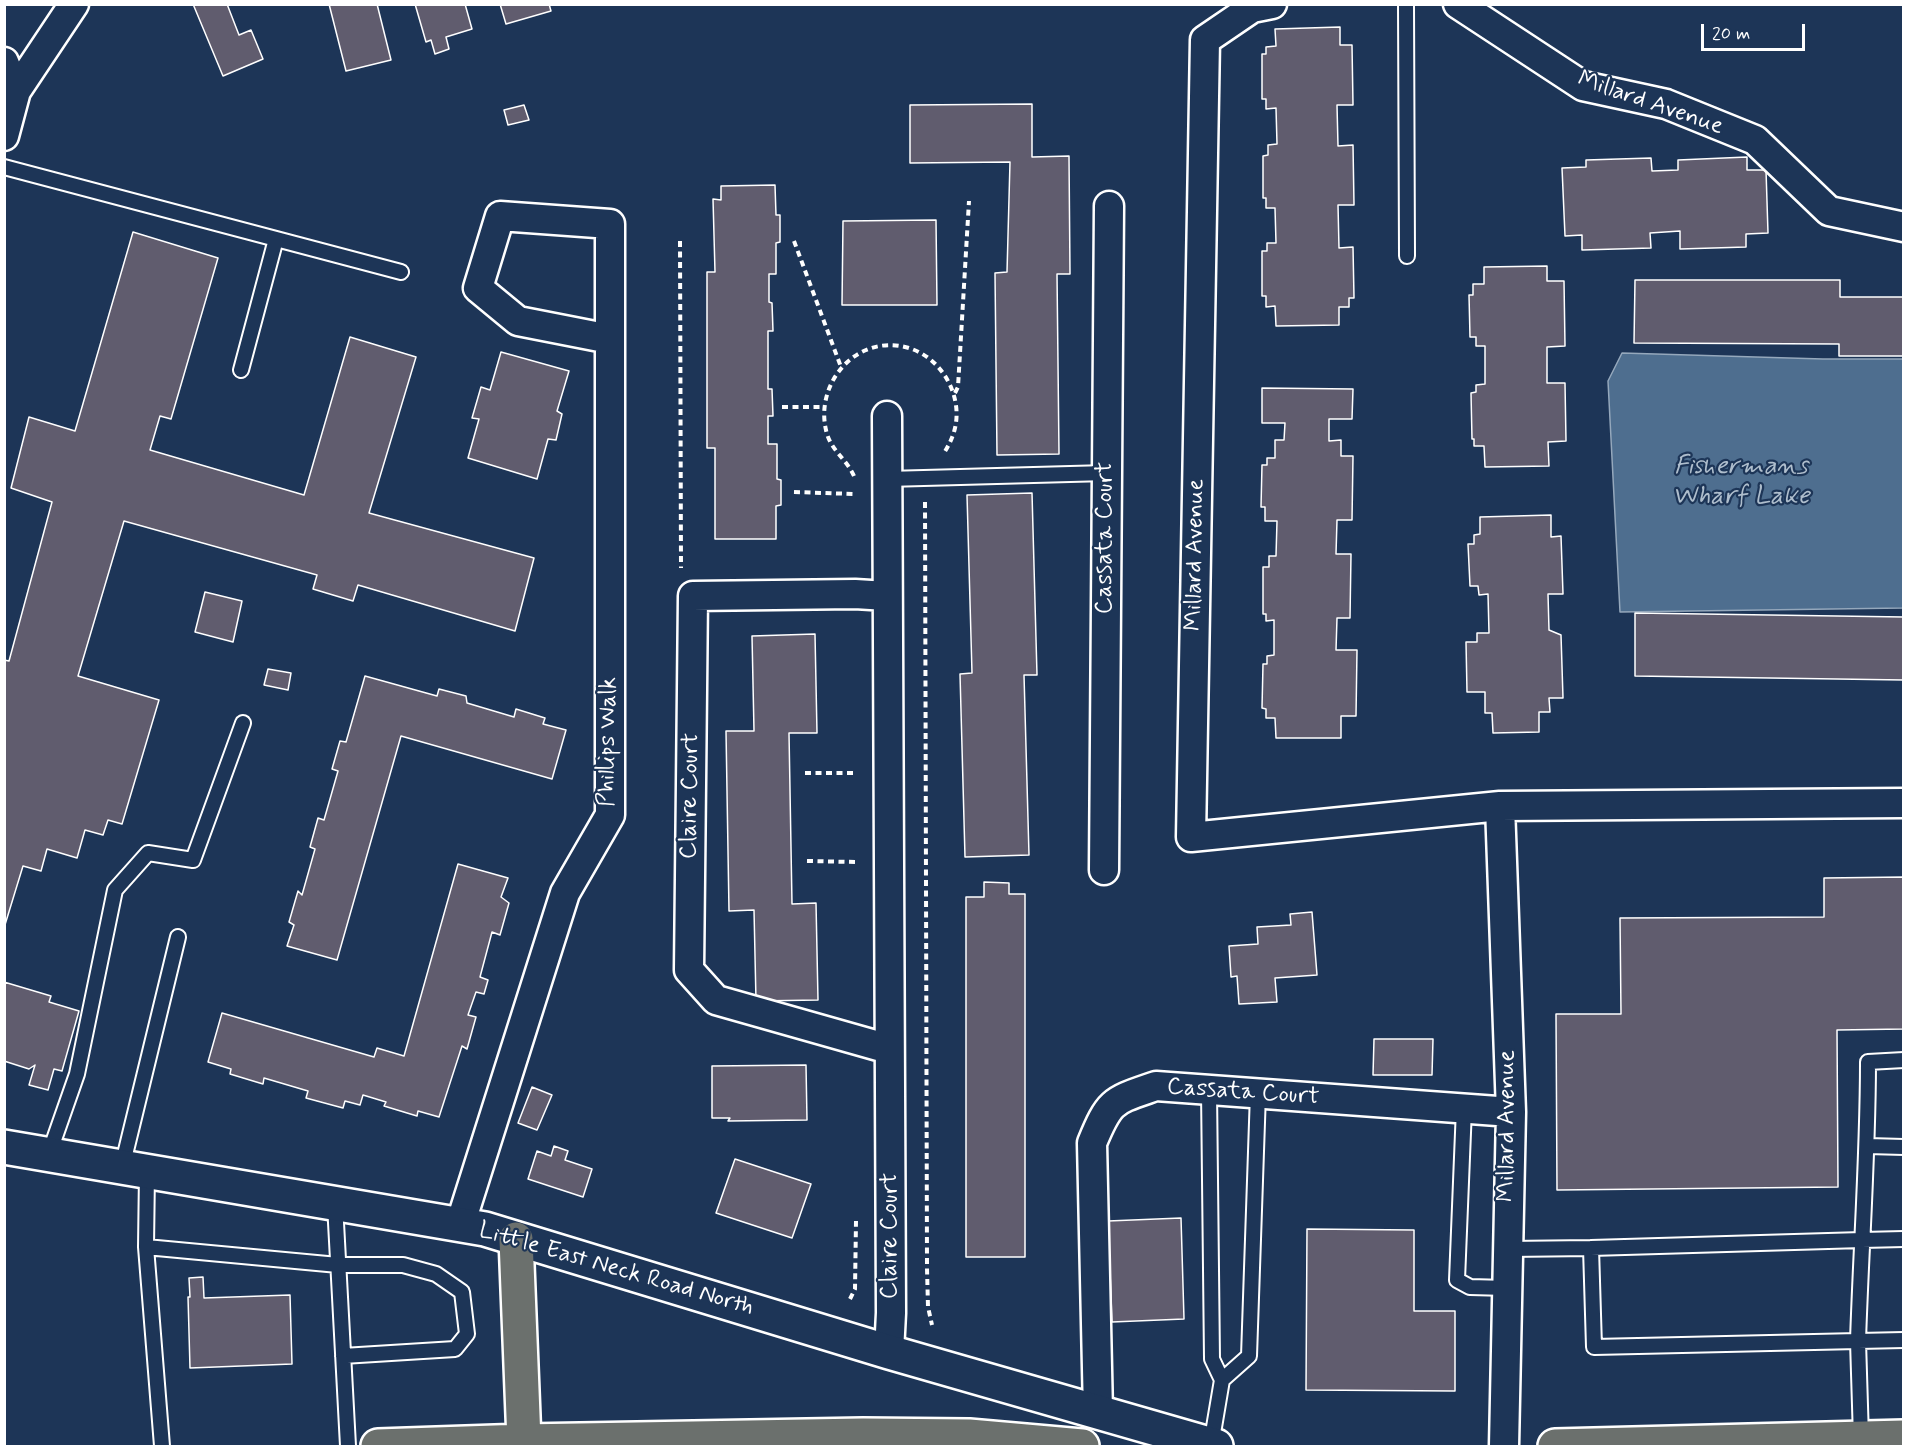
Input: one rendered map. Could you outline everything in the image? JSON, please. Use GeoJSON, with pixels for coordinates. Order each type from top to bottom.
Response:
{"type":"FeatureCollection","features":[{"type":"Feature","properties":{"kind":"main road","name":"Little East Neck Road North"},"geometry":{"type":"LineString","coordinates":[[4,1147],[485,1229],[889,1352],[1214,1446]]}},
{"type":"Feature","properties":{"kind":"main road"},"geometry":{"type":"LineString","coordinates":[[516,1239],[524,1441]]}},
{"type":"Feature","properties":{"kind":"main road"},"geometry":{"type":"LineString","coordinates":[[378,1446],[524,1441],[958,1436],[1082,1446]]}},
{"type":"Feature","properties":{"kind":"main road"},"geometry":{"type":"LineString","coordinates":[[1555,1446],[1672,1445],[1904,1437]]}},
{"type":"Feature","properties":{"kind":"street"},"geometry":{"type":"LineString","coordinates":[[4,136],[16,91],[75,4]]}},
{"type":"Feature","properties":{"kind":"street","name":"Millard Avenue"},"geometry":{"type":"LineString","coordinates":[[1272,4],[1252,8],[1205,40],[1191,837],[1500,806],[1904,802]]}},
{"type":"Feature","properties":{"kind":"street","name":"Millard Avenue"},"geometry":{"type":"LineString","coordinates":[[1458,4],[1583,86],[1666,104],[1755,140],[1828,211],[1904,227]]}},
{"type":"Feature","properties":{"kind":"street"},"geometry":{"type":"LineString","coordinates":[[4,62],[16,91]]}},
{"type":"Feature","properties":{"kind":"street","name":"Cassata Court"},"geometry":{"type":"LineString","coordinates":[[1104,870],[1109,206]]}},
{"type":"Feature","properties":{"kind":"street","name":"Phillips Walk"},"geometry":{"type":"LineString","coordinates":[[460,1225],[565,892],[610,815],[610,339],[610,224],[500,216],[478,288],[518,321],[610,339]]}},
{"type":"Feature","properties":{"kind":"street","name":"Claire Court"},"geometry":{"type":"LineString","coordinates":[[887,416],[891,1313],[889,1352]]}},
{"type":"Feature","properties":{"kind":"street"},"geometry":{"type":"LineString","coordinates":[[693,596],[855,594],[887,596]]}},
{"type":"Feature","properties":{"kind":"street","name":"Claire Court"},"geometry":{"type":"LineString","coordinates":[[693,596],[689,970],[716,1000],[890,1049]]}},
{"type":"Feature","properties":{"kind":"street","name":"Millard Avenue"},"geometry":{"type":"LineString","coordinates":[[1500,806],[1511,1112],[1504,1446]]}},
{"type":"Feature","properties":{"kind":"street","name":"Cassata Court"},"geometry":{"type":"LineString","coordinates":[[1098,1413],[1092,1143],[1104,1115],[1118,1099],[1156,1086],[1511,1112]]}},
{"type":"Feature","properties":{"kind":"lane"},"geometry":{"type":"LineString","coordinates":[[1406,4],[1407,256]]}},
{"type":"Feature","properties":{"kind":"lane"},"geometry":{"type":"LineString","coordinates":[[4,167],[401,272]]}},
{"type":"Feature","properties":{"kind":"lane"},"geometry":{"type":"LineString","coordinates":[[241,370],[276,239]]}},
{"type":"Feature","properties":{"kind":"lane"},"geometry":{"type":"LineString","coordinates":[[887,479],[1107,473]]}},
{"type":"Feature","properties":{"kind":"lane"},"geometry":{"type":"LineString","coordinates":[[49,1154],[77,1074],[115,890],[148,853],[193,860],[243,723]]}},
{"type":"Feature","properties":{"kind":"lane"},"geometry":{"type":"LineString","coordinates":[[162,1446],[146,1247],[135,1169],[178,937]]}},
{"type":"Feature","properties":{"kind":"lane"},"geometry":{"type":"LineString","coordinates":[[1861,1438],[1858,1341],[1868,1146],[1868,1062],[1904,1060]]}},
{"type":"Feature","properties":{"kind":"lane"},"geometry":{"type":"LineString","coordinates":[[1209,1090],[1212,1359],[1222,1380],[1214,1446]]}},
{"type":"Feature","properties":{"kind":"lane"},"geometry":{"type":"LineString","coordinates":[[1222,1380],[1249,1356],[1258,1094]]}},
{"type":"Feature","properties":{"kind":"lane"},"geometry":{"type":"LineString","coordinates":[[1464,1108],[1457,1280],[1470,1287],[1507,1288]]}},
{"type":"Feature","properties":{"kind":"lane"},"geometry":{"type":"LineString","coordinates":[[1868,1146],[1904,1148]]}},
{"type":"Feature","properties":{"kind":"lane"},"geometry":{"type":"LineString","coordinates":[[334,1204],[348,1446]]}},
{"type":"Feature","properties":{"kind":"lane"},"geometry":{"type":"LineString","coordinates":[[1508,1249],[1904,1239]]}},
{"type":"Feature","properties":{"kind":"lane"},"geometry":{"type":"LineString","coordinates":[[146,1247],[338,1265],[403,1265],[436,1274],[462,1292],[467,1334],[455,1349],[343,1356]]}},
{"type":"Feature","properties":{"kind":"lane"},"geometry":{"type":"LineString","coordinates":[[1591,1248],[1594,1347],[1904,1340]]}},
{"type":"Feature","properties":{"kind":"path"},"geometry":{"type":"LineString","coordinates":[[955,394],[958,387],[969,201]]}},
{"type":"Feature","properties":{"kind":"path"},"geometry":{"type":"LineString","coordinates":[[680,241],[681,572],[693,596]]}},
{"type":"Feature","properties":{"kind":"path"},"geometry":{"type":"LineString","coordinates":[[794,241],[841,367]]}},
{"type":"Feature","properties":{"kind":"path"},"geometry":{"type":"LineString","coordinates":[[782,407],[824,407]]}},
{"type":"Feature","properties":{"kind":"path"},"geometry":{"type":"LineString","coordinates":[[794,492],[855,494]]}},
{"type":"Feature","properties":{"kind":"path"},"geometry":{"type":"LineString","coordinates":[[805,773],[856,773]]}},
{"type":"Feature","properties":{"kind":"path"},"geometry":{"type":"LineString","coordinates":[[807,861],[856,862]]}},
{"type":"Feature","properties":{"kind":"water","name":"Fishermans Wharf Lake"},"geometry":{"type":"Polygon","coordinates":[[[1622,353],[1903,359],[1903,608],[1620,612],[1608,381],[1622,353]]]}},
{"type":"Feature","properties":{"kind":"building"},"geometry":{"type":"Polygon","coordinates":[[[193,4],[227,4],[239,35],[251,30],[263,59],[223,76],[193,4]]]}},
{"type":"Feature","properties":{"kind":"building"},"geometry":{"type":"Polygon","coordinates":[[[329,4],[377,4],[391,60],[346,71],[329,4]]]}},
{"type":"Feature","properties":{"kind":"building"},"geometry":{"type":"Polygon","coordinates":[[[415,4],[465,4],[472,29],[446,37],[449,49],[435,54],[431,40],[426,42],[415,4]]]}},
{"type":"Feature","properties":{"kind":"building"},"geometry":{"type":"Polygon","coordinates":[[[500,4],[549,4],[551,11],[506,24],[500,4]]]}},
{"type":"Feature","properties":{"kind":"building"},"geometry":{"type":"Polygon","coordinates":[[[1340,27],[1340,45],[1352,45],[1353,105],[1337,105],[1338,146],[1353,145],[1354,205],[1338,205],[1339,248],[1353,247],[1354,298],[1349,298],[1349,307],[1339,307],[1339,325],[1276,326],[1275,306],[1266,307],[1266,296],[1262,296],[1262,251],[1267,251],[1267,243],[1276,243],[1275,208],[1266,208],[1266,198],[1263,198],[1263,156],[1268,155],[1268,145],[1277,144],[1276,108],[1266,109],[1266,99],[1262,99],[1262,54],[1266,54],[1266,47],[1276,46],[1275,29],[1340,27]]]}},
{"type":"Feature","properties":{"kind":"building"},"geometry":{"type":"Polygon","coordinates":[[[1032,104],[1032,157],[1069,156],[1070,274],[1057,274],[1059,454],[997,455],[995,273],[1007,272],[1010,162],[910,163],[910,105],[1032,104]]]}},
{"type":"Feature","properties":{"kind":"building"},"geometry":{"type":"Polygon","coordinates":[[[524,105],[529,120],[508,125],[504,110],[524,105]]]}},
{"type":"Feature","properties":{"kind":"building"},"geometry":{"type":"Polygon","coordinates":[[[1747,157],[1747,170],[1766,170],[1768,233],[1746,234],[1746,247],[1680,249],[1680,231],[1650,233],[1651,248],[1582,250],[1582,235],[1565,236],[1562,168],[1586,167],[1586,160],[1651,158],[1652,171],[1678,170],[1678,160],[1747,157]]]}},
{"type":"Feature","properties":{"kind":"building"},"geometry":{"type":"Polygon","coordinates":[[[775,185],[776,215],[780,215],[780,242],[776,243],[776,274],[769,274],[769,302],[772,303],[773,331],[768,331],[768,389],[772,389],[773,416],[768,416],[768,444],[777,444],[777,479],[781,480],[781,505],[776,506],[776,539],[715,539],[715,448],[707,448],[707,272],[715,272],[713,199],[721,200],[721,186],[775,185]]]}},
{"type":"Feature","properties":{"kind":"building"},"geometry":{"type":"Polygon","coordinates":[[[936,220],[937,305],[842,305],[843,221],[936,220]]]}},
{"type":"Feature","properties":{"kind":"building"},"geometry":{"type":"Polygon","coordinates":[[[133,232],[218,258],[171,419],[160,416],[150,450],[304,495],[350,337],[416,357],[369,513],[534,558],[515,631],[358,585],[353,601],[313,589],[317,575],[124,521],[78,676],[159,700],[122,824],[108,820],[103,835],[85,830],[77,858],[47,849],[41,871],[23,866],[4,928],[4,660],[9,661],[52,502],[11,488],[29,417],[75,431],[133,232]]]}},
{"type":"Feature","properties":{"kind":"building"},"geometry":{"type":"Polygon","coordinates":[[[1547,266],[1547,281],[1564,281],[1565,346],[1547,347],[1547,383],[1565,383],[1566,441],[1548,442],[1549,466],[1485,467],[1484,446],[1474,446],[1474,439],[1472,439],[1471,393],[1476,392],[1476,385],[1485,384],[1485,346],[1476,346],[1476,337],[1470,337],[1469,295],[1473,295],[1473,284],[1484,284],[1484,267],[1547,266]]]}},
{"type":"Feature","properties":{"kind":"building"},"geometry":{"type":"Polygon","coordinates":[[[1635,280],[1840,280],[1840,297],[1904,297],[1904,356],[1839,356],[1839,344],[1634,343],[1635,280]]]}},
{"type":"Feature","properties":{"kind":"building"},"geometry":{"type":"Polygon","coordinates":[[[501,352],[569,371],[557,411],[562,414],[556,440],[548,439],[537,479],[468,458],[479,419],[472,418],[481,387],[490,390],[501,352]]]}},
{"type":"Feature","properties":{"kind":"building"},"geometry":{"type":"Polygon","coordinates":[[[1262,388],[1353,389],[1352,419],[1329,419],[1329,441],[1341,440],[1341,456],[1353,456],[1352,520],[1337,520],[1336,554],[1351,554],[1350,618],[1337,618],[1336,650],[1357,650],[1356,716],[1341,716],[1341,738],[1276,738],[1275,718],[1266,718],[1266,709],[1262,708],[1263,664],[1267,664],[1267,656],[1274,655],[1274,620],[1266,621],[1266,614],[1263,614],[1263,567],[1269,567],[1269,556],[1276,556],[1277,521],[1265,521],[1265,507],[1261,507],[1262,465],[1267,465],[1267,458],[1275,458],[1275,440],[1284,440],[1285,423],[1262,423],[1262,388]]]}},
{"type":"Feature","properties":{"kind":"building"},"geometry":{"type":"Polygon","coordinates":[[[1032,493],[1037,675],[1024,675],[1029,855],[965,857],[960,674],[972,673],[967,495],[1032,493]]]}},
{"type":"Feature","properties":{"kind":"building"},"geometry":{"type":"Polygon","coordinates":[[[1551,515],[1551,537],[1561,536],[1563,594],[1548,594],[1549,630],[1561,635],[1563,698],[1549,698],[1550,712],[1539,712],[1539,732],[1493,733],[1492,713],[1485,713],[1485,692],[1467,692],[1466,642],[1477,642],[1477,633],[1489,633],[1488,594],[1479,595],[1478,586],[1470,586],[1468,544],[1474,544],[1474,535],[1480,534],[1480,517],[1551,515]]]}},
{"type":"Feature","properties":{"kind":"building"},"geometry":{"type":"Polygon","coordinates":[[[205,592],[242,601],[233,642],[195,632],[205,592]]]}},
{"type":"Feature","properties":{"kind":"building"},"geometry":{"type":"Polygon","coordinates":[[[1635,613],[1904,617],[1904,680],[1635,676],[1635,613]]]}},
{"type":"Feature","properties":{"kind":"building"},"geometry":{"type":"Polygon","coordinates":[[[815,634],[817,733],[789,733],[792,904],[816,903],[818,1000],[756,1001],[754,910],[729,911],[726,731],[754,731],[752,636],[815,634]]]}},
{"type":"Feature","properties":{"kind":"building"},"geometry":{"type":"Polygon","coordinates":[[[268,669],[291,673],[288,690],[264,685],[268,669]]]}},
{"type":"Feature","properties":{"kind":"building"},"geometry":{"type":"Polygon","coordinates":[[[365,676],[437,696],[439,689],[466,696],[467,703],[514,717],[516,709],[545,718],[543,724],[566,730],[552,779],[401,736],[337,960],[287,946],[294,925],[289,922],[298,891],[302,895],[315,849],[310,847],[318,818],[324,820],[338,771],[332,769],[340,741],[346,742],[365,676]]]}},
{"type":"Feature","properties":{"kind":"building"},"geometry":{"type":"Polygon","coordinates":[[[458,864],[508,878],[501,897],[509,903],[500,935],[492,932],[480,977],[488,980],[484,994],[476,992],[468,1015],[476,1017],[467,1049],[462,1046],[439,1117],[418,1111],[417,1116],[384,1106],[386,1102],[363,1095],[360,1105],[345,1101],[343,1108],[306,1098],[308,1091],[264,1078],[263,1084],[230,1074],[231,1069],[208,1062],[222,1013],[374,1057],[377,1048],[404,1056],[458,864]]]}},
{"type":"Feature","properties":{"kind":"building"},"geometry":{"type":"Polygon","coordinates":[[[1904,877],[1904,1029],[1837,1030],[1838,1187],[1557,1190],[1556,1014],[1621,1014],[1620,918],[1824,917],[1824,878],[1904,877]]]}},
{"type":"Feature","properties":{"kind":"building"},"geometry":{"type":"Polygon","coordinates":[[[984,882],[1009,883],[1009,894],[1025,894],[1025,1257],[966,1257],[966,897],[984,897],[984,882]]]}},
{"type":"Feature","properties":{"kind":"building"},"geometry":{"type":"Polygon","coordinates":[[[1312,912],[1317,975],[1275,978],[1277,1002],[1239,1004],[1237,976],[1231,977],[1229,946],[1258,944],[1257,927],[1291,925],[1290,914],[1312,912]]]}},
{"type":"Feature","properties":{"kind":"building"},"geometry":{"type":"Polygon","coordinates":[[[4,982],[51,996],[49,1002],[79,1011],[62,1071],[54,1069],[48,1090],[29,1085],[35,1065],[29,1069],[4,1061],[4,982]]]}},
{"type":"Feature","properties":{"kind":"building"},"geometry":{"type":"Polygon","coordinates":[[[1374,1039],[1433,1039],[1432,1075],[1373,1075],[1374,1039]]]}},
{"type":"Feature","properties":{"kind":"building"},"geometry":{"type":"Polygon","coordinates":[[[806,1065],[807,1120],[728,1121],[730,1118],[712,1118],[712,1066],[806,1065]]]}},
{"type":"Feature","properties":{"kind":"building"},"geometry":{"type":"Polygon","coordinates":[[[532,1087],[552,1095],[537,1130],[518,1123],[532,1087]]]}},
{"type":"Feature","properties":{"kind":"building"},"geometry":{"type":"Polygon","coordinates":[[[554,1146],[568,1151],[565,1160],[592,1169],[583,1197],[528,1179],[537,1151],[551,1156],[554,1146]]]}},
{"type":"Feature","properties":{"kind":"building"},"geometry":{"type":"Polygon","coordinates":[[[735,1159],[811,1184],[792,1238],[716,1213],[735,1159]]]}},
{"type":"Feature","properties":{"kind":"building"},"geometry":{"type":"Polygon","coordinates":[[[1181,1218],[1184,1319],[1112,1322],[1108,1221],[1181,1218]]]}},
{"type":"Feature","properties":{"kind":"building"},"geometry":{"type":"Polygon","coordinates":[[[1307,1229],[1414,1230],[1414,1311],[1455,1311],[1455,1391],[1306,1390],[1307,1229]]]}},
{"type":"Feature","properties":{"kind":"building"},"geometry":{"type":"Polygon","coordinates":[[[203,1277],[204,1298],[290,1295],[292,1364],[190,1368],[189,1278],[203,1277]]]}}]}
